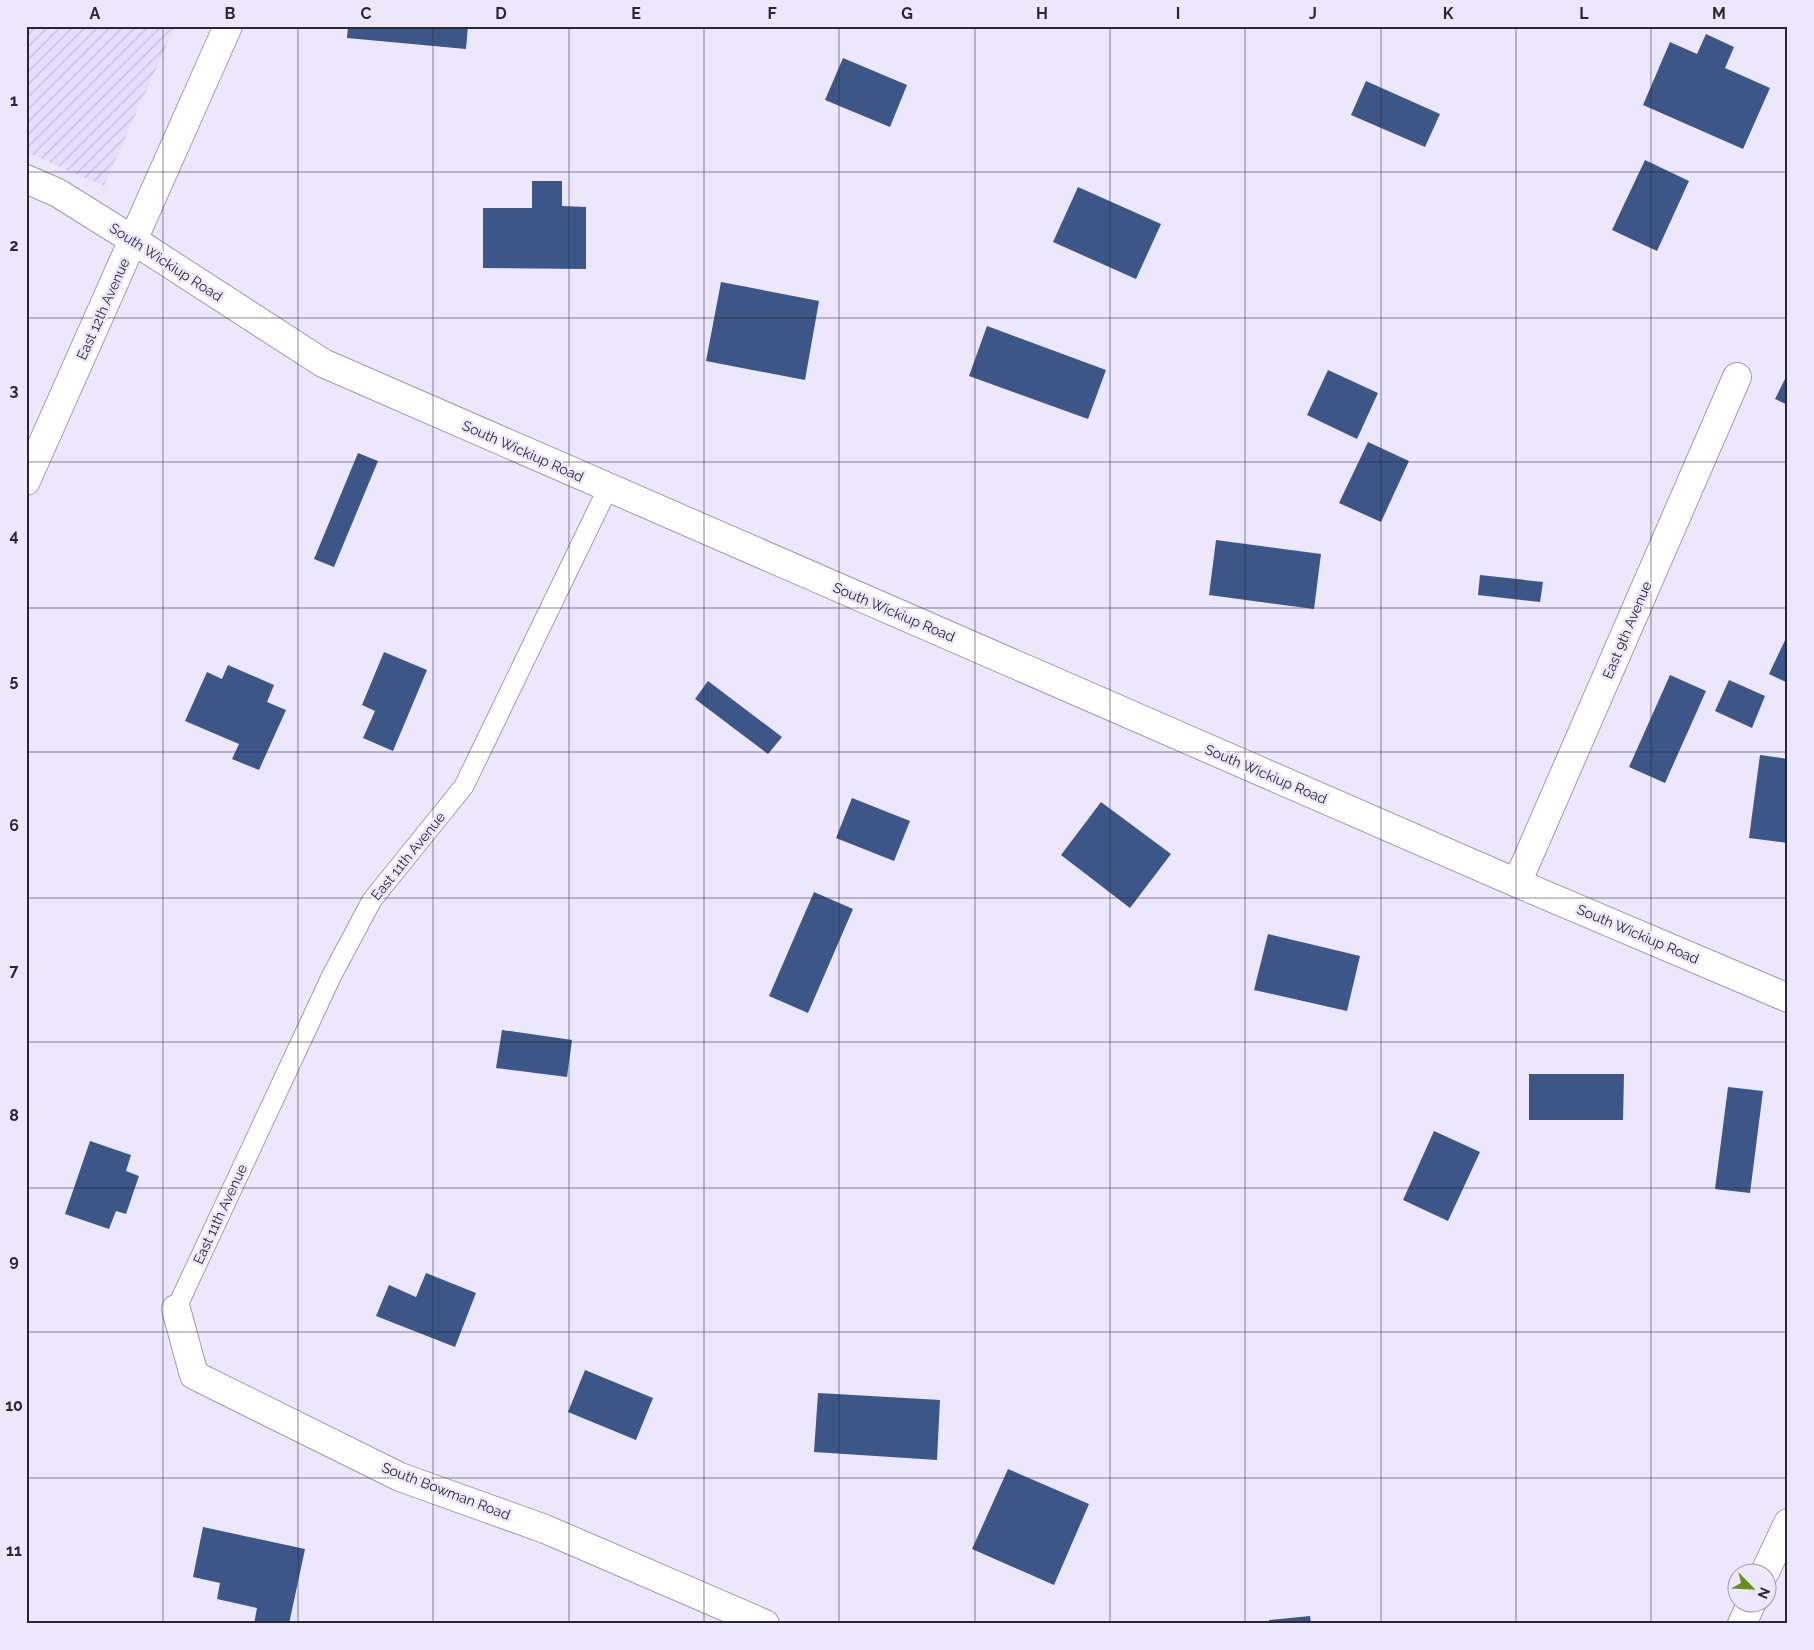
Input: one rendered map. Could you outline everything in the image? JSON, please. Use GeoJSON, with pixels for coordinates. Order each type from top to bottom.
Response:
{"type":"FeatureCollection","features":[{"type":"Feature","properties":{"kind":"street","name":"East 12th Avenue"},"geometry":{"type":"LineString","coordinates":[[26,481],[228,26]]}},
{"type":"Feature","properties":{"kind":"street","name":"South Wickiup Road"},"geometry":{"type":"LineString","coordinates":[[26,179],[58,193],[323,363],[1517,883],[1788,998]]}},
{"type":"Feature","properties":{"kind":"street","name":"East 9th Avenue"},"geometry":{"type":"LineString","coordinates":[[1517,883],[1737,377]]}},
{"type":"Feature","properties":{"kind":"street","name":"South Bowman Road"},"geometry":{"type":"LineString","coordinates":[[176,1309],[194,1375],[400,1477],[545,1529],[765,1624]]}},
{"type":"Feature","properties":{"kind":"street"},"geometry":{"type":"LineString","coordinates":[[1770,1562],[1788,1523]]}},
{"type":"Feature","properties":{"kind":"street"},"geometry":{"type":"LineString","coordinates":[[1742,1624],[1747,1612]]}},
{"type":"Feature","properties":{"kind":"lane","name":"East 11th Avenue"},"geometry":{"type":"LineString","coordinates":[[176,1309],[336,966],[372,900],[464,786],[608,488]]}},
{"type":"Feature","properties":{"kind":"shaded area"},"geometry":{"type":"Polygon","coordinates":[[[26,26],[175,26],[104,186],[26,152],[26,26]]]}},
{"type":"Feature","properties":{"kind":"building"},"geometry":{"type":"Polygon","coordinates":[[[348,26],[468,26],[466,49],[347,38],[348,26]]]}},
{"type":"Feature","properties":{"kind":"building"},"geometry":{"type":"Polygon","coordinates":[[[1706,34],[1734,47],[1725,68],[1770,88],[1743,149],[1643,105],[1670,42],[1697,54],[1706,34]]]}},
{"type":"Feature","properties":{"kind":"building"},"geometry":{"type":"Polygon","coordinates":[[[843,58],[907,85],[890,127],[825,100],[843,58]]]}},
{"type":"Feature","properties":{"kind":"building"},"geometry":{"type":"Polygon","coordinates":[[[1366,81],[1440,114],[1425,147],[1351,115],[1366,81]]]}},
{"type":"Feature","properties":{"kind":"building"},"geometry":{"type":"Polygon","coordinates":[[[1645,160],[1689,181],[1657,251],[1612,230],[1645,160]]]}},
{"type":"Feature","properties":{"kind":"building"},"geometry":{"type":"Polygon","coordinates":[[[532,181],[562,181],[562,206],[586,207],[586,269],[483,268],[483,208],[532,208],[532,181]]]}},
{"type":"Feature","properties":{"kind":"building"},"geometry":{"type":"Polygon","coordinates":[[[1078,187],[1161,224],[1136,279],[1053,242],[1078,187]]]}},
{"type":"Feature","properties":{"kind":"building"},"geometry":{"type":"Polygon","coordinates":[[[721,282],[819,301],[805,380],[706,361],[721,282]]]}},
{"type":"Feature","properties":{"kind":"building"},"geometry":{"type":"Polygon","coordinates":[[[987,326],[1106,370],[1088,419],[969,376],[987,326]]]}},
{"type":"Feature","properties":{"kind":"building"},"geometry":{"type":"Polygon","coordinates":[[[1328,370],[1378,393],[1357,439],[1307,415],[1328,370]]]}},
{"type":"Feature","properties":{"kind":"building"},"geometry":{"type":"Polygon","coordinates":[[[1788,373],[1788,405],[1775,399],[1788,373]]]}},
{"type":"Feature","properties":{"kind":"building"},"geometry":{"type":"Polygon","coordinates":[[[1368,442],[1409,461],[1381,522],[1339,503],[1368,442]]]}},
{"type":"Feature","properties":{"kind":"building"},"geometry":{"type":"Polygon","coordinates":[[[358,453],[378,461],[334,567],[314,559],[358,453]]]}},
{"type":"Feature","properties":{"kind":"building"},"geometry":{"type":"Polygon","coordinates":[[[1216,540],[1321,554],[1314,609],[1209,595],[1216,540]]]}},
{"type":"Feature","properties":{"kind":"building"},"geometry":{"type":"Polygon","coordinates":[[[1480,575],[1543,582],[1540,602],[1478,595],[1480,575]]]}},
{"type":"Feature","properties":{"kind":"building"},"geometry":{"type":"Polygon","coordinates":[[[1788,634],[1788,683],[1769,674],[1788,634]]]}},
{"type":"Feature","properties":{"kind":"building"},"geometry":{"type":"Polygon","coordinates":[[[384,652],[427,670],[393,751],[363,738],[375,711],[362,705],[384,652]]]}},
{"type":"Feature","properties":{"kind":"building"},"geometry":{"type":"Polygon","coordinates":[[[228,665],[274,685],[267,702],[286,710],[259,770],[232,759],[239,744],[185,721],[207,672],[222,679],[228,665]]]}},
{"type":"Feature","properties":{"kind":"building"},"geometry":{"type":"Polygon","coordinates":[[[1670,675],[1706,691],[1665,783],[1629,767],[1670,675]]]}},
{"type":"Feature","properties":{"kind":"building"},"geometry":{"type":"Polygon","coordinates":[[[1729,680],[1765,696],[1752,728],[1715,711],[1729,680]]]}},
{"type":"Feature","properties":{"kind":"building"},"geometry":{"type":"Polygon","coordinates":[[[708,681],[782,737],[768,754],[695,699],[708,681]]]}},
{"type":"Feature","properties":{"kind":"building"},"geometry":{"type":"Polygon","coordinates":[[[1760,755],[1788,759],[1788,843],[1749,838],[1760,755]]]}},
{"type":"Feature","properties":{"kind":"building"},"geometry":{"type":"Polygon","coordinates":[[[852,798],[910,821],[894,861],[836,838],[852,798]]]}},
{"type":"Feature","properties":{"kind":"building"},"geometry":{"type":"Polygon","coordinates":[[[1101,802],[1171,854],[1130,908],[1061,855],[1101,802]]]}},
{"type":"Feature","properties":{"kind":"building"},"geometry":{"type":"Polygon","coordinates":[[[814,892],[853,909],[808,1013],[769,996],[814,892]]]}},
{"type":"Feature","properties":{"kind":"building"},"geometry":{"type":"Polygon","coordinates":[[[1268,934],[1360,956],[1347,1011],[1254,990],[1268,934]]]}},
{"type":"Feature","properties":{"kind":"building"},"geometry":{"type":"Polygon","coordinates":[[[502,1030],[572,1040],[567,1077],[496,1068],[502,1030]]]}},
{"type":"Feature","properties":{"kind":"building"},"geometry":{"type":"Polygon","coordinates":[[[1529,1074],[1624,1074],[1623,1120],[1529,1120],[1529,1074]]]}},
{"type":"Feature","properties":{"kind":"building"},"geometry":{"type":"Polygon","coordinates":[[[1728,1087],[1763,1091],[1750,1193],[1715,1189],[1728,1087]]]}},
{"type":"Feature","properties":{"kind":"building"},"geometry":{"type":"Polygon","coordinates":[[[1434,1131],[1480,1152],[1448,1221],[1403,1200],[1434,1131]]]}},
{"type":"Feature","properties":{"kind":"building"},"geometry":{"type":"Polygon","coordinates":[[[90,1141],[131,1155],[126,1171],[139,1176],[126,1214],[116,1211],[109,1229],[65,1214],[90,1141]]]}},
{"type":"Feature","properties":{"kind":"building"},"geometry":{"type":"Polygon","coordinates":[[[426,1273],[476,1293],[455,1347],[376,1316],[389,1285],[416,1297],[426,1273]]]}},
{"type":"Feature","properties":{"kind":"building"},"geometry":{"type":"Polygon","coordinates":[[[585,1370],[653,1398],[636,1440],[568,1412],[585,1370]]]}},
{"type":"Feature","properties":{"kind":"building"},"geometry":{"type":"Polygon","coordinates":[[[818,1393],[940,1400],[937,1460],[814,1452],[818,1393]]]}},
{"type":"Feature","properties":{"kind":"building"},"geometry":{"type":"Polygon","coordinates":[[[1008,1469],[1089,1504],[1054,1585],[972,1549],[1008,1469]]]}},
{"type":"Feature","properties":{"kind":"building"},"geometry":{"type":"Polygon","coordinates":[[[203,1527],[305,1549],[289,1624],[254,1624],[257,1608],[217,1599],[220,1583],[193,1577],[203,1527]]]}},
{"type":"Feature","properties":{"kind":"building"},"geometry":{"type":"Polygon","coordinates":[[[1310,1616],[1311,1624],[1270,1624],[1269,1620],[1310,1616]]]}}]}
